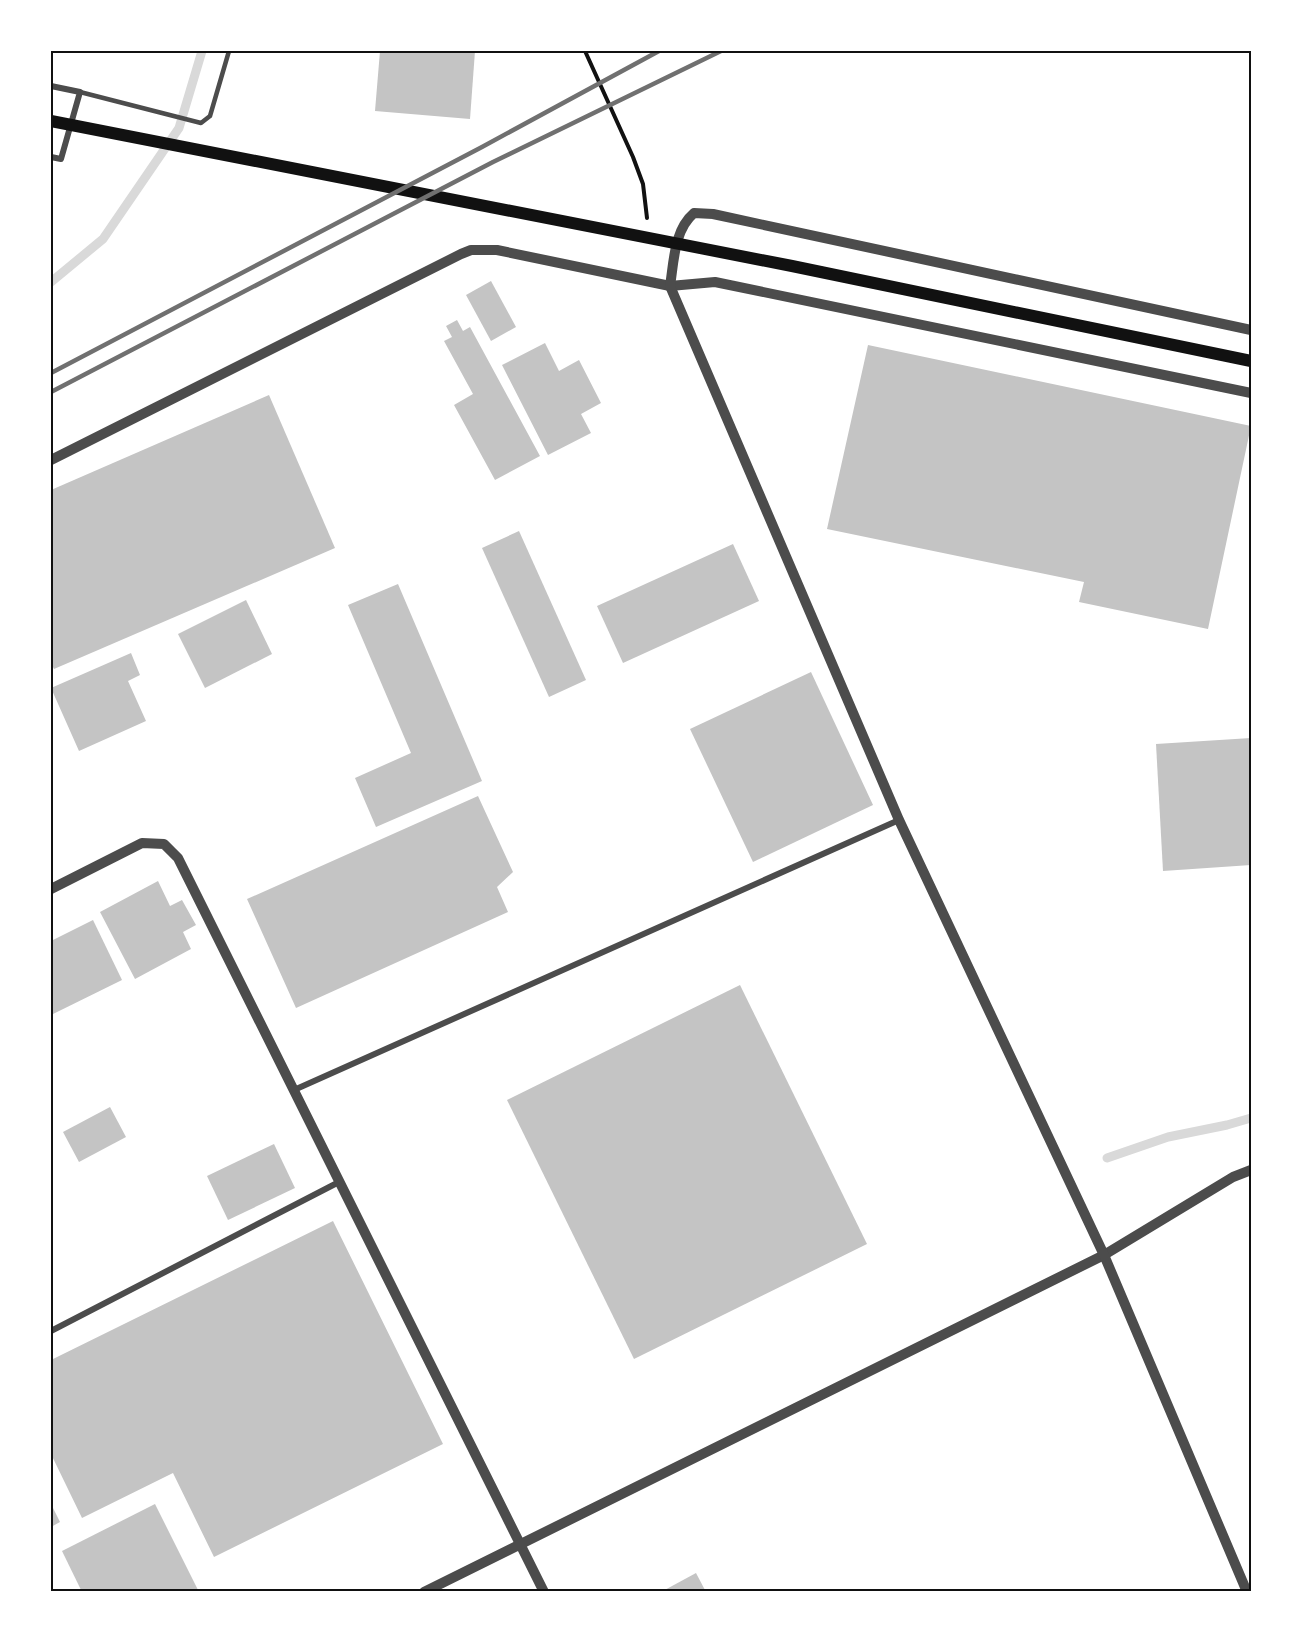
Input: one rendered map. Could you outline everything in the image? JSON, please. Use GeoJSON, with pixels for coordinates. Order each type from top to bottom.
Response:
{"type":"FeatureCollection","features":[{"type":"Feature","properties":{"kind":"main road"},"geometry":{"type":"LineString","coordinates":[[51,122],[792,266],[1251,361]]}},
{"type":"Feature","properties":{"kind":"street"},"geometry":{"type":"LineString","coordinates":[[51,86],[80,92],[61,159],[51,157]]}},
{"type":"Feature","properties":{"kind":"street"},"geometry":{"type":"LineString","coordinates":[[1247,1592],[1104,1255],[899,820],[670,286],[680,230],[694,213],[713,214],[1251,330]]}},
{"type":"Feature","properties":{"kind":"street"},"geometry":{"type":"LineString","coordinates":[[51,460],[471,250],[497,250],[670,286],[715,282],[1251,393]]}},
{"type":"Feature","properties":{"kind":"street"},"geometry":{"type":"LineString","coordinates":[[294,1090],[899,820]]}},
{"type":"Feature","properties":{"kind":"street"},"geometry":{"type":"LineString","coordinates":[[51,889],[142,843],[164,844],[178,858],[544,1592]]}},
{"type":"Feature","properties":{"kind":"street"},"geometry":{"type":"LineString","coordinates":[[424,1592],[1104,1255],[1233,1177],[1251,1170]]}},
{"type":"Feature","properties":{"kind":"street"},"geometry":{"type":"LineString","coordinates":[[51,1331],[339,1182]]}},
{"type":"Feature","properties":{"kind":"lane"},"geometry":{"type":"LineString","coordinates":[[80,92],[201,123],[210,116],[229,51]]}},
{"type":"Feature","properties":{"kind":"path"},"geometry":{"type":"LineString","coordinates":[[585,51],[643,184],[646,228]]}},
{"type":"Feature","properties":{"kind":"building"},"geometry":{"type":"Polygon","coordinates":[[[380,51],[475,51],[470,119],[375,111],[380,51]]]}},
{"type":"Feature","properties":{"kind":"building"},"geometry":{"type":"Polygon","coordinates":[[[491,281],[516,327],[491,341],[466,295],[491,281]]]}},
{"type":"Feature","properties":{"kind":"building"},"geometry":{"type":"Polygon","coordinates":[[[457,320],[463,331],[470,327],[540,456],[495,480],[454,405],[473,394],[444,341],[452,337],[446,326],[457,320]]]}},
{"type":"Feature","properties":{"kind":"building"},"geometry":{"type":"Polygon","coordinates":[[[545,343],[559,371],[579,360],[601,403],[581,414],[591,433],[548,455],[502,365],[545,343]]]}},
{"type":"Feature","properties":{"kind":"building"},"geometry":{"type":"Polygon","coordinates":[[[868,345],[1251,426],[1208,629],[1079,602],[1084,582],[827,529],[868,345]]]}},
{"type":"Feature","properties":{"kind":"building"},"geometry":{"type":"Polygon","coordinates":[[[269,395],[335,548],[54,669],[51,663],[51,490],[269,395]]]}},
{"type":"Feature","properties":{"kind":"building"},"geometry":{"type":"Polygon","coordinates":[[[519,531],[586,680],[549,697],[482,548],[519,531]]]}},
{"type":"Feature","properties":{"kind":"building"},"geometry":{"type":"Polygon","coordinates":[[[733,544],[759,601],[623,663],[597,606],[733,544]]]}},
{"type":"Feature","properties":{"kind":"building"},"geometry":{"type":"Polygon","coordinates":[[[398,584],[482,781],[376,827],[355,778],[411,753],[348,605],[398,584]]]}},
{"type":"Feature","properties":{"kind":"building"},"geometry":{"type":"Polygon","coordinates":[[[246,600],[272,654],[205,688],[178,634],[246,600]]]}},
{"type":"Feature","properties":{"kind":"building"},"geometry":{"type":"Polygon","coordinates":[[[131,653],[140,675],[128,681],[146,721],[79,751],[51,688],[131,653]]]}},
{"type":"Feature","properties":{"kind":"building"},"geometry":{"type":"Polygon","coordinates":[[[811,672],[873,805],[753,862],[690,729],[811,672]]]}},
{"type":"Feature","properties":{"kind":"building"},"geometry":{"type":"Polygon","coordinates":[[[1251,738],[1251,865],[1163,871],[1156,744],[1251,738]]]}},
{"type":"Feature","properties":{"kind":"building"},"geometry":{"type":"Polygon","coordinates":[[[478,796],[513,872],[497,887],[508,912],[296,1008],[247,899],[478,796]]]}},
{"type":"Feature","properties":{"kind":"building"},"geometry":{"type":"Polygon","coordinates":[[[158,881],[170,906],[182,900],[196,925],[183,932],[191,949],[135,979],[100,912],[158,881]]]}},
{"type":"Feature","properties":{"kind":"building"},"geometry":{"type":"Polygon","coordinates":[[[93,920],[122,980],[51,1015],[51,941],[93,920]]]}},
{"type":"Feature","properties":{"kind":"building"},"geometry":{"type":"Polygon","coordinates":[[[740,985],[867,1244],[634,1359],[507,1100],[740,985]]]}},
{"type":"Feature","properties":{"kind":"building"},"geometry":{"type":"Polygon","coordinates":[[[110,1107],[126,1137],[79,1162],[63,1132],[110,1107]]]}},
{"type":"Feature","properties":{"kind":"building"},"geometry":{"type":"Polygon","coordinates":[[[274,1144],[295,1188],[228,1220],[207,1176],[274,1144]]]}},
{"type":"Feature","properties":{"kind":"building"},"geometry":{"type":"Polygon","coordinates":[[[333,1221],[443,1444],[214,1557],[173,1473],[82,1518],[51,1454],[51,1360],[333,1221]]]}},
{"type":"Feature","properties":{"kind":"building"},"geometry":{"type":"Polygon","coordinates":[[[51,1504],[60,1522],[51,1527],[51,1504]]]}},
{"type":"Feature","properties":{"kind":"building"},"geometry":{"type":"Polygon","coordinates":[[[155,1504],[199,1592],[82,1592],[62,1551],[155,1504]]]}},
{"type":"Feature","properties":{"kind":"building"},"geometry":{"type":"Polygon","coordinates":[[[696,1573],[706,1592],[661,1592],[696,1573]]]}},
{"type":"Feature","properties":{"kind":"waterway"},"geometry":{"type":"LineString","coordinates":[[51,282],[103,239],[179,128],[202,51]]}},
{"type":"Feature","properties":{"kind":"waterway"},"geometry":{"type":"LineString","coordinates":[[1107,1158],[1168,1137],[1251,1118]]}},
{"type":"Feature","properties":{"kind":"railway"},"geometry":{"type":"LineString","coordinates":[[51,373],[482,147],[659,51]]}},
{"type":"Feature","properties":{"kind":"railway"},"geometry":{"type":"LineString","coordinates":[[51,392],[493,162],[721,51]]}}]}
